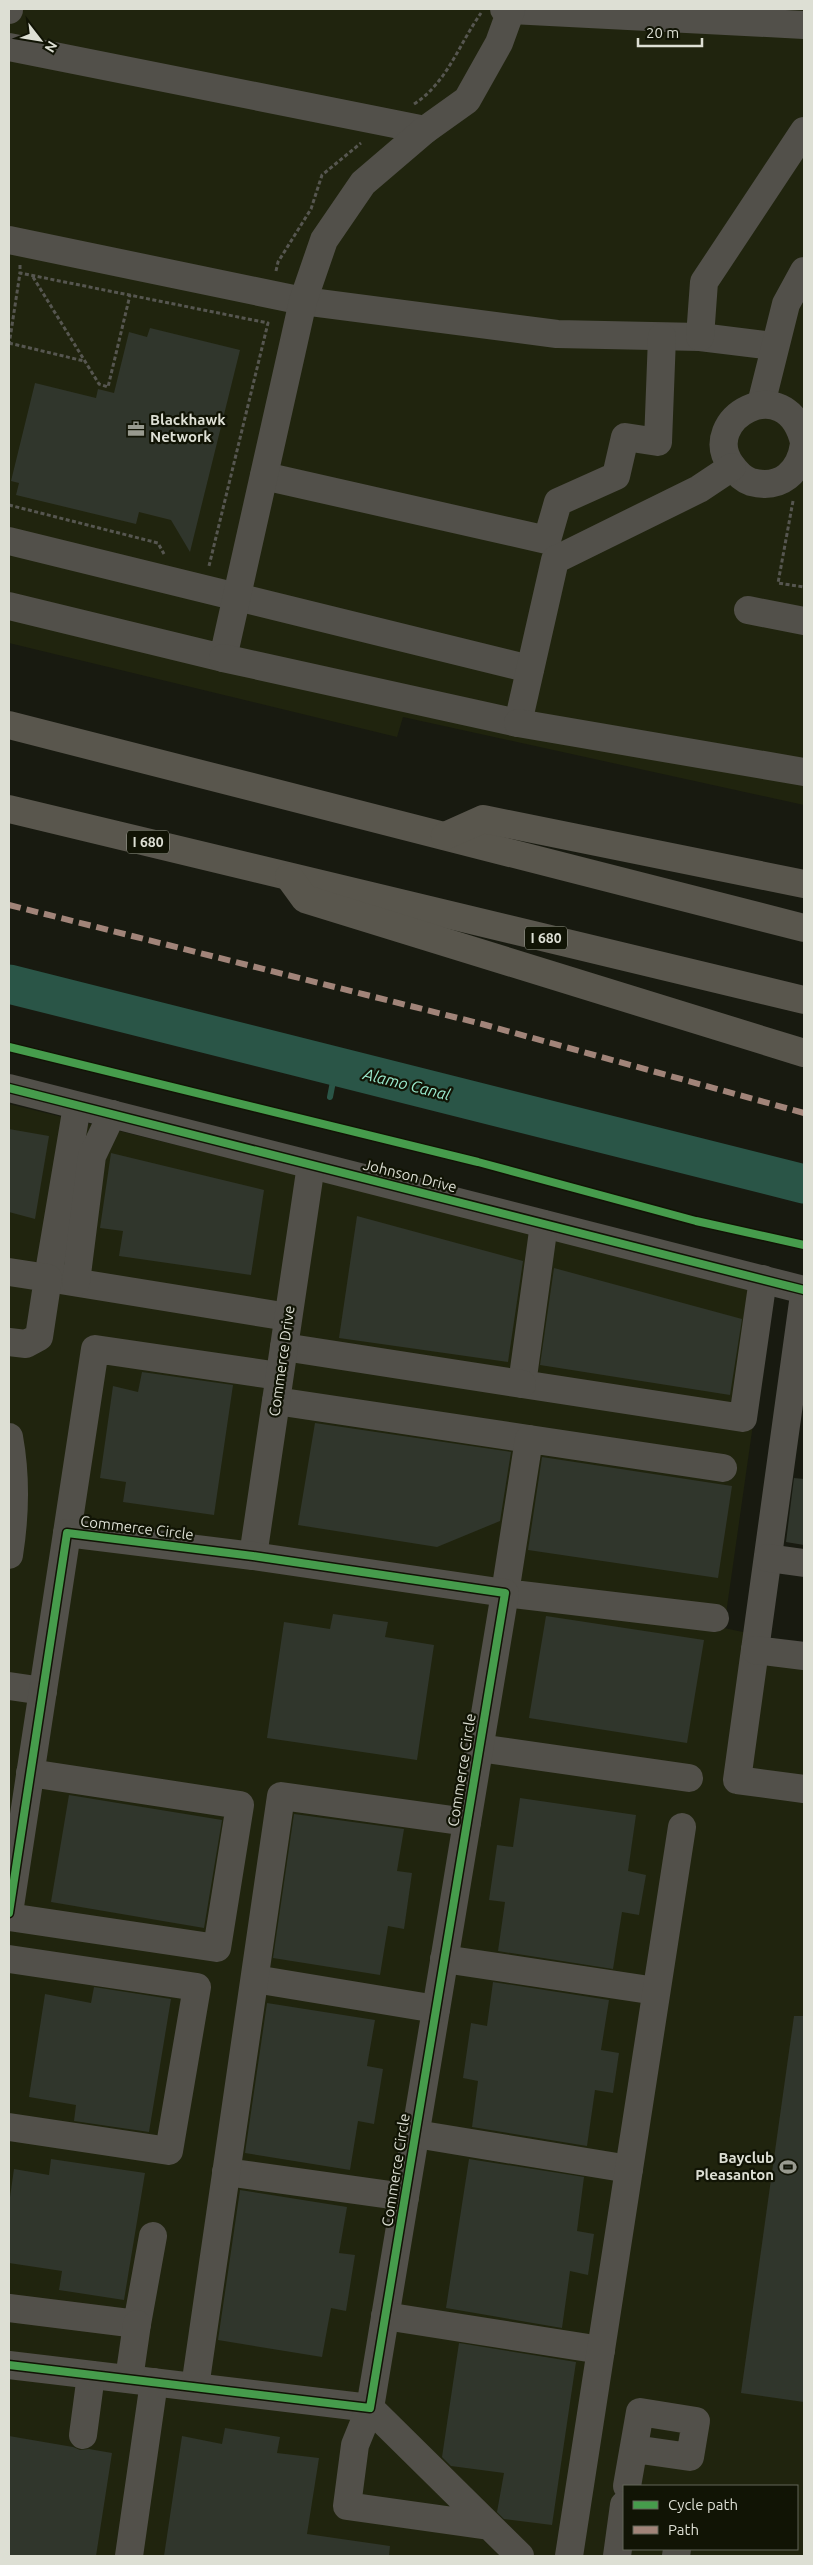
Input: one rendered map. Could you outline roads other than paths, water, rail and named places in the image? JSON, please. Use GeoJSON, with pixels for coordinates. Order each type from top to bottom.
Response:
{"type":"FeatureCollection","features":[{"type":"Feature","properties":{"kind":"highway"},"geometry":{"type":"LineString","coordinates":[[9,724],[804,928]]}},
{"type":"Feature","properties":{"kind":"highway","name":"I 680"},"geometry":{"type":"LineString","coordinates":[[9,808],[804,1000]]}},
{"type":"Feature","properties":{"kind":"highway"},"geometry":{"type":"LineString","coordinates":[[445,836],[483,819],[804,884]]}},
{"type":"Feature","properties":{"kind":"highway"},"geometry":{"type":"LineString","coordinates":[[288,876],[304,899],[804,1053]]}},
{"type":"Feature","properties":{"kind":"street"},"geometry":{"type":"LineString","coordinates":[[223,658],[303,301],[324,240],[363,183],[424,130],[467,100],[499,43],[508,9],[804,25]]}},
{"type":"Feature","properties":{"kind":"street"},"geometry":{"type":"LineString","coordinates":[[9,47],[424,130]]}},
{"type":"Feature","properties":{"kind":"street"},"geometry":{"type":"LineString","coordinates":[[700,337],[704,282],[804,131]]}},
{"type":"Feature","properties":{"kind":"street"},"geometry":{"type":"LineString","coordinates":[[12,250],[303,301],[557,334],[700,337],[774,346]]}},
{"type":"Feature","properties":{"kind":"street"},"geometry":{"type":"LineString","coordinates":[[761,404],[786,304],[804,270]]}},
{"type":"Feature","properties":{"kind":"street"},"geometry":{"type":"LineString","coordinates":[[518,723],[530,669],[558,502],[616,476],[625,437],[658,442],[662,337]]}},
{"type":"Feature","properties":{"kind":"street"},"geometry":{"type":"LineString","coordinates":[[761,404],[777,406],[791,414],[803,430],[802,459],[793,472],[779,481],[763,484],[749,481],[732,466],[724,447],[726,432],[733,419],[746,409],[761,404]]}},
{"type":"Feature","properties":{"kind":"street"},"geometry":{"type":"LineString","coordinates":[[264,476],[551,550],[699,489],[732,466]]}},
{"type":"Feature","properties":{"kind":"street"},"geometry":{"type":"LineString","coordinates":[[9,541],[530,669]]}},
{"type":"Feature","properties":{"kind":"street"},"geometry":{"type":"LineString","coordinates":[[9,606],[223,658],[518,723],[804,772]]}},
{"type":"Feature","properties":{"kind":"street"},"geometry":{"type":"LineString","coordinates":[[748,610],[804,621]]}},
{"type":"Feature","properties":{"kind":"street","name":"Johnson Drive"},"geometry":{"type":"LineString","coordinates":[[9,1088],[804,1290]]}},
{"type":"Feature","properties":{"kind":"street"},"geometry":{"type":"LineString","coordinates":[[9,1342],[26,1344],[39,1337],[78,1106]]}},
{"type":"Feature","properties":{"kind":"street"},"geometry":{"type":"LineString","coordinates":[[76,1282],[92,1156],[112,1114]]}},
{"type":"Feature","properties":{"kind":"street","name":"Commerce Drive"},"geometry":{"type":"LineString","coordinates":[[253,1556],[311,1165]]}},
{"type":"Feature","properties":{"kind":"street"},"geometry":{"type":"LineString","coordinates":[[522,1384],[544,1224]]}},
{"type":"Feature","properties":{"kind":"street"},"geometry":{"type":"LineString","coordinates":[[9,1272],[288,1317]]}},
{"type":"Feature","properties":{"kind":"street"},"geometry":{"type":"LineString","coordinates":[[284,1348],[743,1418],[763,1279]]}},
{"type":"Feature","properties":{"kind":"street"},"geometry":{"type":"LineString","coordinates":[[804,1295],[737,1780],[804,1789]]}},
{"type":"Feature","properties":{"kind":"street"},"geometry":{"type":"LineString","coordinates":[[67,1533],[95,1349],[278,1389],[529,1439],[723,1468]]}},
{"type":"Feature","properties":{"kind":"street"},"geometry":{"type":"LineString","coordinates":[[9,1436],[14,1501],[9,1555]]}},
{"type":"Feature","properties":{"kind":"street"},"geometry":{"type":"LineString","coordinates":[[529,1439],[505,1593],[715,1618]]}},
{"type":"Feature","properties":{"kind":"street","name":"Commerce Circle"},"geometry":{"type":"LineString","coordinates":[[9,1915],[67,1533],[253,1556],[505,1593],[370,2408],[356,2445],[347,2506],[490,2526]]}},
{"type":"Feature","properties":{"kind":"street"},"geometry":{"type":"LineString","coordinates":[[768,1558],[804,1563]]}},
{"type":"Feature","properties":{"kind":"street"},"geometry":{"type":"LineString","coordinates":[[755,1650],[804,1656]]}},
{"type":"Feature","properties":{"kind":"street"},"geometry":{"type":"LineString","coordinates":[[9,1686],[43,1691]]}},
{"type":"Feature","properties":{"kind":"street"},"geometry":{"type":"LineString","coordinates":[[479,1748],[689,1778]]}},
{"type":"Feature","properties":{"kind":"street"},"geometry":{"type":"LineString","coordinates":[[9,1915],[217,1948],[240,1805],[30,1773]]}},
{"type":"Feature","properties":{"kind":"street"},"geometry":{"type":"LineString","coordinates":[[194,2387],[282,1796],[467,1822]]}},
{"type":"Feature","properties":{"kind":"street"},"geometry":{"type":"LineString","coordinates":[[569,2556],[682,1827]]}},
{"type":"Feature","properties":{"kind":"street"},"geometry":{"type":"LineString","coordinates":[[9,1959],[197,1987],[169,2151],[9,2127]]}},
{"type":"Feature","properties":{"kind":"street"},"geometry":{"type":"LineString","coordinates":[[444,1959],[656,1991]]}},
{"type":"Feature","properties":{"kind":"street"},"geometry":{"type":"LineString","coordinates":[[255,1979],[436,2009]]}},
{"type":"Feature","properties":{"kind":"street"},"geometry":{"type":"LineString","coordinates":[[416,2134],[629,2169]]}},
{"type":"Feature","properties":{"kind":"street"},"geometry":{"type":"LineString","coordinates":[[226,2172],[405,2197]]}},
{"type":"Feature","properties":{"kind":"street"},"geometry":{"type":"LineString","coordinates":[[129,2556],[141,2381],[137,2324],[153,2236]]}},
{"type":"Feature","properties":{"kind":"street"},"geometry":{"type":"LineString","coordinates":[[9,2308],[137,2324]]}},
{"type":"Feature","properties":{"kind":"street"},"geometry":{"type":"LineString","coordinates":[[385,2316],[601,2350]]}},
{"type":"Feature","properties":{"kind":"street"},"geometry":{"type":"LineString","coordinates":[[10,2372],[91,2374],[370,2408],[520,2556]]}},
{"type":"Feature","properties":{"kind":"street"},"geometry":{"type":"LineString","coordinates":[[82,2435],[91,2374]]}},
{"type":"Feature","properties":{"kind":"street"},"geometry":{"type":"LineString","coordinates":[[627,2485],[634,2449]]}},
{"type":"Feature","properties":{"kind":"street"},"geometry":{"type":"LineString","coordinates":[[617,2556],[623,2511]]}},
{"type":"Feature","properties":{"kind":"waterway","name":"Alamo Canal"},"geometry":{"type":"LineString","coordinates":[[9,984],[804,1184]]}},
{"type":"Feature","properties":{"kind":"waterway"},"geometry":{"type":"LineString","coordinates":[[330,1097],[336,1066]]}},
{"type":"Feature","properties":{"kind":"place","name":"Blackhawk Network"},"geometry":{"type":"Point","coordinates":[136,429]}},
{"type":"Feature","properties":{"kind":"place","name":"Bayclub Pleasanton"},"geometry":{"type":"Point","coordinates":[788,2167]}}]}
